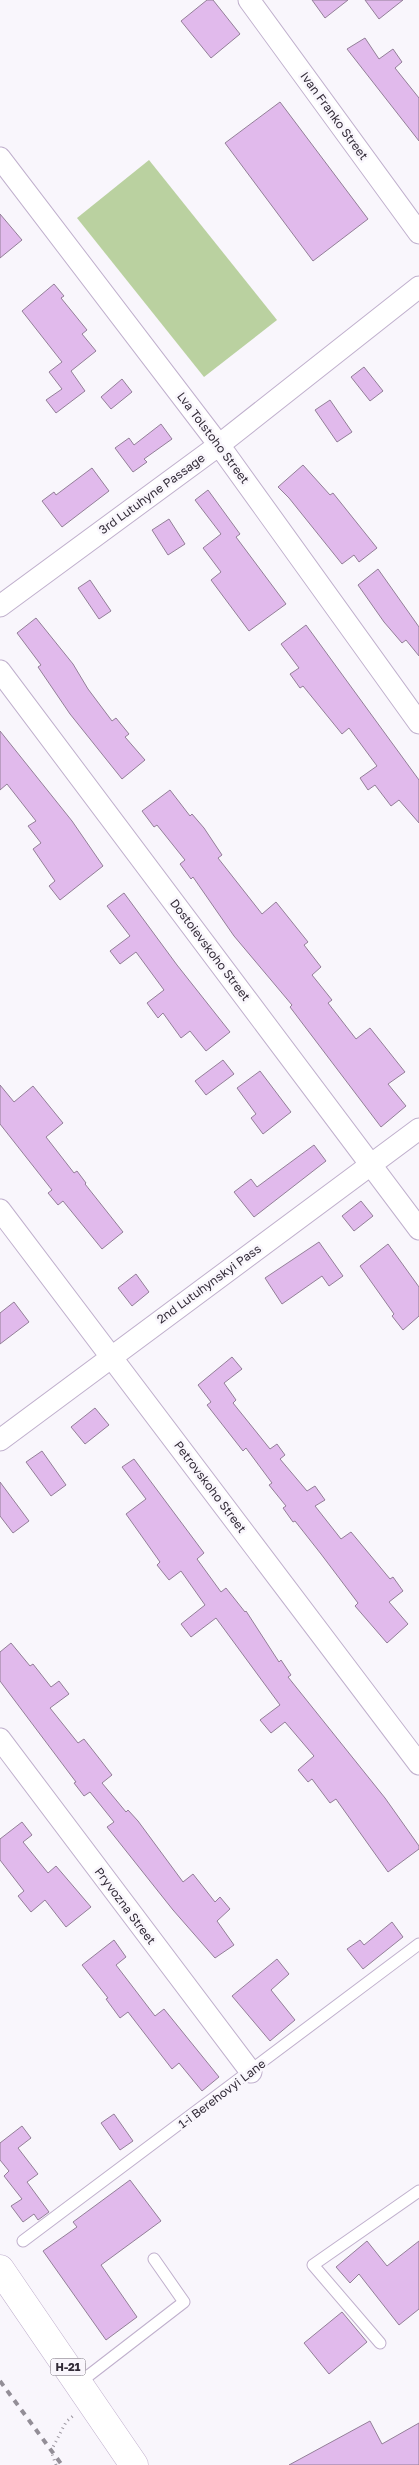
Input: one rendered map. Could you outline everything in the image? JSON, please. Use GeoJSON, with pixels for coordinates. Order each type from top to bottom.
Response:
{"type":"FeatureCollection","features":[{"type":"Feature","properties":{"kind":"main road","name":"Н-21"},"geometry":{"type":"LineString","coordinates":[[0,2269],[134,2465]]}},
{"type":"Feature","properties":{"kind":"street","name":"Ivan Franko Street"},"geometry":{"type":"LineString","coordinates":[[249,0],[419,232]]}},
{"type":"Feature","properties":{"kind":"street","name":"Lva Tolstoho Street"},"geometry":{"type":"LineString","coordinates":[[0,158],[219,445],[419,723]]}},
{"type":"Feature","properties":{"kind":"street","name":"3rd Lutuhyne Passage"},"geometry":{"type":"LineString","coordinates":[[0,606],[219,445],[419,287]]}},
{"type":"Feature","properties":{"kind":"street","name":"Dostoievskoho Street"},"geometry":{"type":"LineString","coordinates":[[0,672],[419,1229]]}},
{"type":"Feature","properties":{"kind":"street","name":"2nd Lutuhynskyi Pass"},"geometry":{"type":"LineString","coordinates":[[0,1440],[111,1356],[372,1166],[419,1129]]}},
{"type":"Feature","properties":{"kind":"street","name":"Petrovskoho Street"},"geometry":{"type":"LineString","coordinates":[[0,1210],[419,1764]]}},
{"type":"Feature","properties":{"kind":"street","name":"Pryvozna Street"},"geometry":{"type":"LineString","coordinates":[[0,1739],[251,2072]]}},
{"type":"Feature","properties":{"kind":"lane","name":"1-i Berehovyi Lane"},"geometry":{"type":"LineString","coordinates":[[23,2241],[251,2072],[419,1944]]}},
{"type":"Feature","properties":{"kind":"lane"},"geometry":{"type":"LineString","coordinates":[[380,2343],[313,2265],[419,2191]]}},
{"type":"Feature","properties":{"kind":"lane"},"geometry":{"type":"LineString","coordinates":[[84,2392],[184,2302],[154,2259]]}},
{"type":"Feature","properties":{"kind":"path"},"geometry":{"type":"LineString","coordinates":[[56,2465],[51,2451],[84,2392]]}},
{"type":"Feature","properties":{"kind":"green space"},"geometry":{"type":"Polygon","coordinates":[[[149,160],[277,320],[204,377],[77,218],[149,160]]]}},
{"type":"Feature","properties":{"kind":"building"},"geometry":{"type":"Polygon","coordinates":[[[207,0],[213,0],[240,34],[211,58],[181,21],[207,0]]]}},
{"type":"Feature","properties":{"kind":"building"},"geometry":{"type":"Polygon","coordinates":[[[312,0],[348,0],[325,18],[312,0]]]}},
{"type":"Feature","properties":{"kind":"building"},"geometry":{"type":"Polygon","coordinates":[[[365,0],[403,0],[379,19],[365,0]]]}},
{"type":"Feature","properties":{"kind":"building"},"geometry":{"type":"Polygon","coordinates":[[[365,38],[379,59],[393,49],[402,62],[395,68],[419,98],[419,141],[347,49],[365,38]]]}},
{"type":"Feature","properties":{"kind":"building"},"geometry":{"type":"Polygon","coordinates":[[[280,102],[368,219],[313,261],[225,143],[280,102]]]}},
{"type":"Feature","properties":{"kind":"building"},"geometry":{"type":"Polygon","coordinates":[[[0,214],[22,240],[0,258],[0,214]]]}},
{"type":"Feature","properties":{"kind":"building"},"geometry":{"type":"Polygon","coordinates":[[[54,284],[64,296],[61,298],[87,330],[82,334],[96,351],[71,371],[85,391],[56,413],[46,400],[62,389],[49,372],[62,362],[22,311],[54,284]]]}},
{"type":"Feature","properties":{"kind":"building"},"geometry":{"type":"Polygon","coordinates":[[[364,367],[383,391],[370,401],[351,377],[364,367]]]}},
{"type":"Feature","properties":{"kind":"building"},"geometry":{"type":"Polygon","coordinates":[[[122,379],[132,392],[111,409],[101,397],[122,379]]]}},
{"type":"Feature","properties":{"kind":"building"},"geometry":{"type":"Polygon","coordinates":[[[330,400],[352,432],[337,442],[315,410],[330,400]]]}},
{"type":"Feature","properties":{"kind":"building"},"geometry":{"type":"Polygon","coordinates":[[[161,424],[172,439],[144,459],[147,462],[133,472],[115,448],[129,438],[134,445],[161,424]]]}},
{"type":"Feature","properties":{"kind":"building"},"geometry":{"type":"Polygon","coordinates":[[[303,465],[330,495],[333,493],[377,548],[359,562],[354,555],[342,564],[278,487],[303,465]]]}},
{"type":"Feature","properties":{"kind":"building"},"geometry":{"type":"Polygon","coordinates":[[[92,468],[109,491],[62,527],[42,501],[54,492],[56,495],[92,468]]]}},
{"type":"Feature","properties":{"kind":"building"},"geometry":{"type":"Polygon","coordinates":[[[208,490],[240,534],[236,537],[286,604],[249,631],[211,580],[221,572],[203,548],[221,534],[195,500],[208,490]]]}},
{"type":"Feature","properties":{"kind":"building"},"geometry":{"type":"Polygon","coordinates":[[[169,519],[185,544],[168,555],[152,530],[169,519]]]}},
{"type":"Feature","properties":{"kind":"building"},"geometry":{"type":"Polygon","coordinates":[[[378,569],[419,627],[419,656],[406,640],[402,643],[384,622],[358,585],[378,569]]]}},
{"type":"Feature","properties":{"kind":"building"},"geometry":{"type":"Polygon","coordinates":[[[90,580],[111,611],[99,619],[78,588],[90,580]]]}},
{"type":"Feature","properties":{"kind":"building"},"geometry":{"type":"Polygon","coordinates":[[[36,618],[73,664],[88,689],[112,721],[116,718],[129,734],[125,737],[145,760],[122,779],[70,714],[38,667],[41,665],[17,633],[36,618]]]}},
{"type":"Feature","properties":{"kind":"building"},"geometry":{"type":"Polygon","coordinates":[[[306,625],[419,780],[419,823],[399,800],[391,806],[375,785],[368,790],[360,778],[377,766],[349,728],[342,734],[303,686],[300,688],[290,674],[299,668],[281,644],[306,625]]]}},
{"type":"Feature","properties":{"kind":"building"},"geometry":{"type":"Polygon","coordinates":[[[0,731],[72,821],[103,866],[60,900],[49,886],[55,881],[33,849],[41,843],[28,826],[36,821],[7,784],[0,790],[0,731]]]}},
{"type":"Feature","properties":{"kind":"building"},"geometry":{"type":"Polygon","coordinates":[[[170,790],[190,816],[192,814],[204,828],[222,855],[218,858],[262,914],[276,902],[308,942],[304,945],[321,967],[312,975],[332,1000],[328,1003],[356,1039],[370,1028],[405,1072],[388,1084],[406,1106],[381,1127],[290,1007],[292,1005],[234,936],[193,877],[191,879],[180,864],[185,860],[157,825],[154,827],[142,811],[170,790]]]}},
{"type":"Feature","properties":{"kind":"building"},"geometry":{"type":"Polygon","coordinates":[[[124,893],[177,965],[230,1032],[206,1051],[190,1031],[181,1038],[163,1013],[158,1018],[147,1003],[164,990],[136,952],[120,964],[110,951],[130,936],[107,906],[124,893]]]}},
{"type":"Feature","properties":{"kind":"building"},"geometry":{"type":"Polygon","coordinates":[[[223,1060],[234,1074],[206,1095],[195,1081],[223,1060]]]}},
{"type":"Feature","properties":{"kind":"building"},"geometry":{"type":"Polygon","coordinates":[[[260,1071],[291,1112],[263,1134],[251,1118],[256,1114],[237,1088],[260,1071]]]}},
{"type":"Feature","properties":{"kind":"building"},"geometry":{"type":"Polygon","coordinates":[[[0,1085],[14,1102],[33,1086],[63,1123],[46,1137],[74,1173],[77,1171],[123,1232],[102,1249],[63,1201],[58,1205],[48,1193],[52,1190],[0,1124],[0,1085]]]}},
{"type":"Feature","properties":{"kind":"building"},"geometry":{"type":"Polygon","coordinates":[[[314,1145],[326,1161],[254,1217],[234,1192],[251,1179],[257,1187],[314,1145]]]}},
{"type":"Feature","properties":{"kind":"building"},"geometry":{"type":"Polygon","coordinates":[[[361,1201],[373,1216],[354,1231],[342,1216],[361,1201]]]}},
{"type":"Feature","properties":{"kind":"building"},"geometry":{"type":"Polygon","coordinates":[[[319,1242],[343,1276],[329,1286],[322,1276],[282,1304],[265,1278],[319,1242]]]}},
{"type":"Feature","properties":{"kind":"building"},"geometry":{"type":"Polygon","coordinates":[[[388,1244],[419,1287],[419,1316],[403,1330],[360,1266],[388,1244]]]}},
{"type":"Feature","properties":{"kind":"building"},"geometry":{"type":"Polygon","coordinates":[[[136,1274],[149,1292],[132,1306],[118,1288],[136,1274]]]}},
{"type":"Feature","properties":{"kind":"building"},"geometry":{"type":"Polygon","coordinates":[[[14,1302],[29,1322],[0,1344],[0,1313],[14,1302]]]}},
{"type":"Feature","properties":{"kind":"building"},"geometry":{"type":"Polygon","coordinates":[[[232,1357],[242,1369],[224,1383],[236,1400],[233,1403],[270,1449],[277,1444],[285,1455],[280,1459],[307,1491],[315,1486],[325,1500],[315,1506],[341,1539],[351,1532],[390,1579],[393,1577],[403,1591],[389,1602],[408,1624],[387,1643],[355,1606],[358,1603],[295,1521],[293,1522],[283,1508],[286,1506],[269,1485],[272,1483],[246,1448],[243,1451],[207,1405],[211,1402],[198,1385],[232,1357]]]}},
{"type":"Feature","properties":{"kind":"building"},"geometry":{"type":"Polygon","coordinates":[[[95,1408],[109,1425],[85,1444],[71,1427],[95,1408]]]}},
{"type":"Feature","properties":{"kind":"building"},"geometry":{"type":"Polygon","coordinates":[[[42,1451],[66,1485],[51,1496],[26,1462],[42,1451]]]}},
{"type":"Feature","properties":{"kind":"building"},"geometry":{"type":"Polygon","coordinates":[[[134,1459],[204,1553],[197,1559],[221,1592],[226,1588],[246,1611],[279,1662],[281,1660],[291,1675],[288,1677],[385,1798],[419,1846],[419,1849],[388,1872],[336,1799],[330,1803],[312,1779],[308,1782],[298,1770],[314,1756],[285,1722],[271,1733],[260,1720],[280,1705],[216,1618],[191,1637],[181,1624],[205,1605],[181,1571],[169,1580],[157,1565],[160,1562],[126,1514],[146,1499],[122,1467],[134,1459]]]}},
{"type":"Feature","properties":{"kind":"building"},"geometry":{"type":"Polygon","coordinates":[[[0,1482],[29,1521],[13,1533],[0,1516],[0,1482]]]}},
{"type":"Feature","properties":{"kind":"building"},"geometry":{"type":"Polygon","coordinates":[[[11,1643],[30,1666],[33,1664],[51,1687],[59,1681],[69,1694],[50,1708],[78,1743],[84,1739],[112,1775],[102,1783],[126,1812],[128,1810],[138,1821],[183,1882],[193,1874],[215,1902],[220,1897],[230,1909],[217,1921],[234,1945],[215,1958],[173,1910],[107,1827],[114,1822],[90,1792],[84,1796],[74,1783],[76,1782],[0,1681],[0,1652],[11,1643]]]}},
{"type":"Feature","properties":{"kind":"building"},"geometry":{"type":"Polygon","coordinates":[[[22,1822],[32,1835],[23,1842],[48,1873],[56,1866],[91,1907],[66,1927],[45,1900],[31,1912],[18,1896],[24,1891],[0,1860],[0,1839],[22,1822]]]}},
{"type":"Feature","properties":{"kind":"building"},"geometry":{"type":"Polygon","coordinates":[[[392,1922],[403,1937],[363,1969],[347,1949],[360,1940],[364,1945],[392,1922]]]}},
{"type":"Feature","properties":{"kind":"building"},"geometry":{"type":"Polygon","coordinates":[[[114,1940],[126,1957],[116,1965],[155,2016],[164,2009],[219,2077],[202,2091],[179,2063],[172,2069],[128,2012],[120,2018],[106,1999],[108,1998],[82,1965],[114,1940]]]}},
{"type":"Feature","properties":{"kind":"building"},"geometry":{"type":"Polygon","coordinates":[[[277,1959],[289,1974],[271,1990],[295,2020],[270,2041],[232,1996],[277,1959]]]}},
{"type":"Feature","properties":{"kind":"building"},"geometry":{"type":"Polygon","coordinates":[[[114,2114],[133,2141],[120,2150],[101,2123],[114,2114]]]}},
{"type":"Feature","properties":{"kind":"building"},"geometry":{"type":"Polygon","coordinates":[[[22,2126],[31,2138],[18,2148],[38,2174],[27,2182],[49,2212],[38,2220],[34,2214],[23,2222],[11,2206],[22,2199],[4,2176],[9,2171],[0,2160],[0,2143],[22,2126]]]}},
{"type":"Feature","properties":{"kind":"building"},"geometry":{"type":"Polygon","coordinates":[[[130,2180],[161,2221],[101,2265],[137,2317],[106,2340],[43,2251],[77,2227],[73,2222],[130,2180]]]}},
{"type":"Feature","properties":{"kind":"building"},"geometry":{"type":"Polygon","coordinates":[[[367,2241],[387,2266],[419,2241],[419,2309],[399,2325],[359,2274],[350,2283],[336,2267],[367,2241]]]}},
{"type":"Feature","properties":{"kind":"building"},"geometry":{"type":"Polygon","coordinates":[[[342,2312],[367,2342],[329,2374],[304,2343],[342,2312]]]}},
{"type":"Feature","properties":{"kind":"building"},"geometry":{"type":"Polygon","coordinates":[[[370,2421],[382,2444],[419,2423],[419,2465],[289,2465],[370,2421]]]}},
{"type":"Feature","properties":{"kind":"railway"},"geometry":{"type":"LineString","coordinates":[[0,2381],[62,2465]]}}]}
